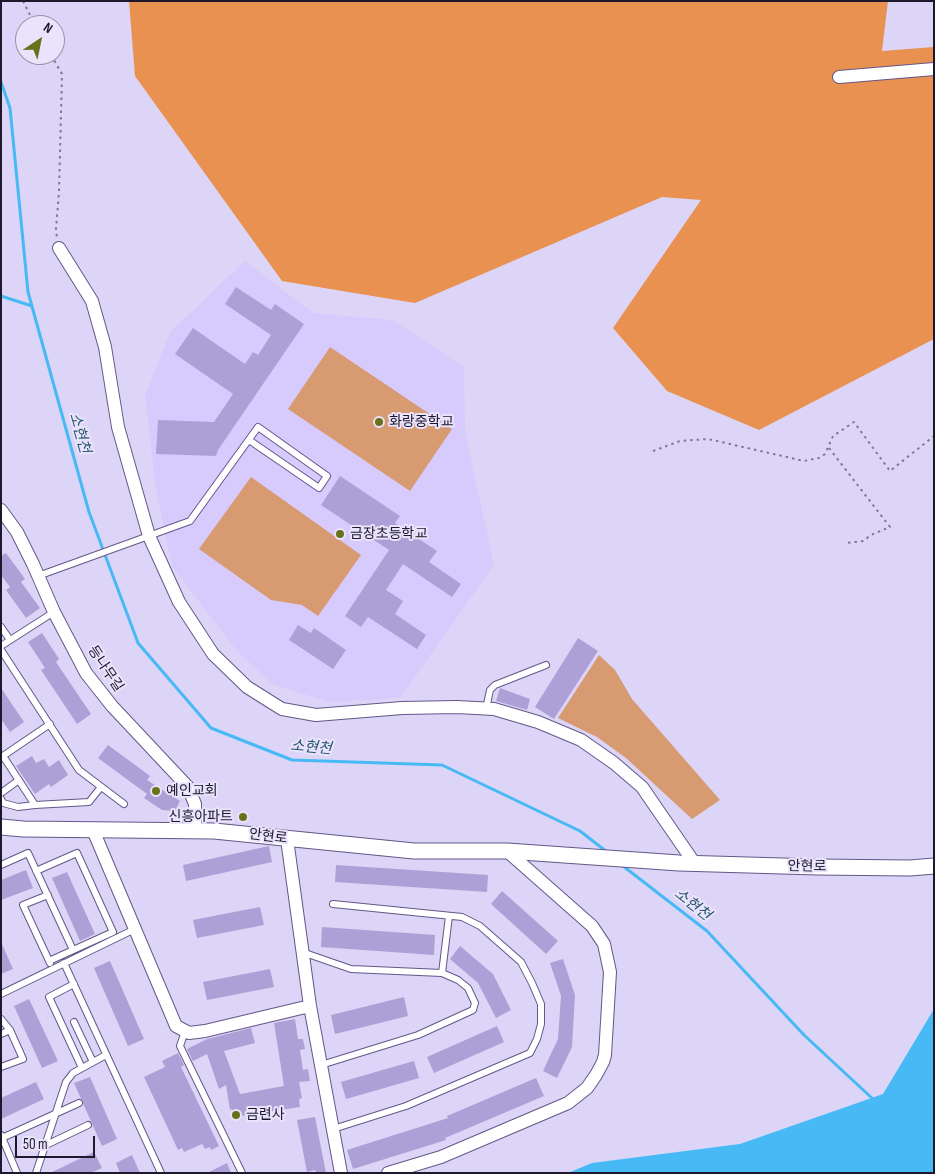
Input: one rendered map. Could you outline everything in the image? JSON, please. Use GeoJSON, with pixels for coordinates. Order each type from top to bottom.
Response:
{"type":"FeatureCollection","features":[{"type":"Feature","properties":{"kind":"street"},"geometry":{"type":"LineString","coordinates":[[839,77],[934,69]]}},
{"type":"Feature","properties":{"kind":"street"},"geometry":{"type":"LineString","coordinates":[[59,248],[92,301],[106,347],[118,428],[149,536],[179,602],[213,654],[247,687],[282,709],[316,715],[402,708],[457,707],[494,709],[538,722],[581,740],[614,763],[642,787],[695,864]]}},
{"type":"Feature","properties":{"kind":"street","name":"등나무길"},"geometry":{"type":"LineString","coordinates":[[1,510],[16,532],[54,612],[86,673],[112,706],[188,787],[195,804],[195,831]]}},
{"type":"Feature","properties":{"kind":"street","name":"안현로"},"geometry":{"type":"LineString","coordinates":[[1,827],[241,833],[414,851],[507,851],[695,864],[817,868],[910,868],[934,866]]}},
{"type":"Feature","properties":{"kind":"street"},"geometry":{"type":"LineString","coordinates":[[93,830],[176,1026],[189,1032],[205,1031],[310,1006]]}},
{"type":"Feature","properties":{"kind":"street"},"geometry":{"type":"LineString","coordinates":[[287,839],[310,1006],[341,1173]]}},
{"type":"Feature","properties":{"kind":"street"},"geometry":{"type":"LineString","coordinates":[[388,1173],[441,1157],[568,1103],[587,1088],[603,1062],[610,972],[604,944],[592,926],[507,851]]}},
{"type":"Feature","properties":{"kind":"lane"},"geometry":{"type":"LineString","coordinates":[[38,576],[190,521],[258,427],[327,476],[319,488],[249,440]]}},
{"type":"Feature","properties":{"kind":"lane"},"geometry":{"type":"LineString","coordinates":[[54,612],[10,640],[1,648],[80,770],[124,804]]}},
{"type":"Feature","properties":{"kind":"lane"},"geometry":{"type":"LineString","coordinates":[[1,627],[10,640]]}},
{"type":"Feature","properties":{"kind":"lane"},"geometry":{"type":"LineString","coordinates":[[486,709],[490,690],[495,685],[546,665]]}},
{"type":"Feature","properties":{"kind":"lane"},"geometry":{"type":"LineString","coordinates":[[35,805],[3,756],[50,724]]}},
{"type":"Feature","properties":{"kind":"lane"},"geometry":{"type":"LineString","coordinates":[[1,793],[19,780]]}},
{"type":"Feature","properties":{"kind":"lane"},"geometry":{"type":"LineString","coordinates":[[1,799],[3,803],[18,807],[89,802],[101,786]]}},
{"type":"Feature","properties":{"kind":"lane"},"geometry":{"type":"LineString","coordinates":[[1,865],[28,853],[74,950]]}},
{"type":"Feature","properties":{"kind":"lane"},"geometry":{"type":"LineString","coordinates":[[36,871],[78,853],[113,932],[48,961]]}},
{"type":"Feature","properties":{"kind":"lane"},"geometry":{"type":"LineString","coordinates":[[48,895],[23,906],[52,969]]}},
{"type":"Feature","properties":{"kind":"lane"},"geometry":{"type":"LineString","coordinates":[[333,904],[462,917],[480,926],[521,962],[532,982],[540,1004],[541,1024],[537,1039],[530,1053],[406,1106],[333,1129]]}},
{"type":"Feature","properties":{"kind":"lane"},"geometry":{"type":"LineString","coordinates":[[442,973],[449,916]]}},
{"type":"Feature","properties":{"kind":"lane"},"geometry":{"type":"LineString","coordinates":[[1,994],[135,930]]}},
{"type":"Feature","properties":{"kind":"lane"},"geometry":{"type":"LineString","coordinates":[[302,952],[351,969],[442,973],[458,980],[468,988],[475,1004],[473,1010],[418,1035],[321,1066]]}},
{"type":"Feature","properties":{"kind":"lane"},"geometry":{"type":"LineString","coordinates":[[64,964],[161,1173]]}},
{"type":"Feature","properties":{"kind":"lane"},"geometry":{"type":"LineString","coordinates":[[74,984],[49,997],[82,1068]]}},
{"type":"Feature","properties":{"kind":"lane"},"geometry":{"type":"LineString","coordinates":[[1,1019],[10,1030],[23,1059],[1,1067]]}},
{"type":"Feature","properties":{"kind":"lane"},"geometry":{"type":"LineString","coordinates":[[74,1022],[93,1062]]}},
{"type":"Feature","properties":{"kind":"lane"},"geometry":{"type":"LineString","coordinates":[[1,1034],[10,1030]]}},
{"type":"Feature","properties":{"kind":"lane"},"geometry":{"type":"LineString","coordinates":[[185,1031],[180,1046],[242,1173]]}},
{"type":"Feature","properties":{"kind":"lane"},"geometry":{"type":"LineString","coordinates":[[35,1172],[66,1082],[74,1073],[106,1055]]}},
{"type":"Feature","properties":{"kind":"lane"},"geometry":{"type":"LineString","coordinates":[[17,1173],[2,1136],[78,1103]]}},
{"type":"Feature","properties":{"kind":"lane"},"geometry":{"type":"LineString","coordinates":[[44,1146],[88,1125]]}},
{"type":"Feature","properties":{"kind":"path"},"geometry":{"type":"LineString","coordinates":[[23,1],[31,15]]}},
{"type":"Feature","properties":{"kind":"path"},"geometry":{"type":"LineString","coordinates":[[57,65],[62,74],[59,192],[56,229],[59,248]]}},
{"type":"Feature","properties":{"kind":"path"},"geometry":{"type":"LineString","coordinates":[[654,451],[680,441],[708,439],[804,461],[819,458],[825,454],[833,436],[854,422],[890,471],[934,436]]}},
{"type":"Feature","properties":{"kind":"path"},"geometry":{"type":"LineString","coordinates":[[828,448],[890,527],[863,541],[845,543]]}},
{"type":"Feature","properties":{"kind":"shaded area"},"geometry":{"type":"Polygon","coordinates":[[[129,1],[888,1],[882,51],[934,47],[934,339],[759,430],[667,391],[613,328],[701,200],[662,197],[415,303],[282,281],[135,76],[129,1]]]}},
{"type":"Feature","properties":{"kind":"shaded area"},"geometry":{"type":"Polygon","coordinates":[[[245,261],[313,313],[393,320],[464,367],[465,432],[494,565],[400,698],[329,702],[272,684],[236,650],[172,566],[156,490],[145,396],[170,332],[245,261]]]}},
{"type":"Feature","properties":{"kind":"shaded area"},"geometry":{"type":"Polygon","coordinates":[[[330,347],[452,429],[410,491],[288,409],[330,347]]]}},
{"type":"Feature","properties":{"kind":"shaded area"},"geometry":{"type":"Polygon","coordinates":[[[251,477],[361,555],[318,616],[302,605],[271,600],[199,549],[251,477]]]}},
{"type":"Feature","properties":{"kind":"shaded area"},"geometry":{"type":"Polygon","coordinates":[[[599,655],[615,670],[632,699],[720,800],[692,819],[626,758],[597,737],[558,718],[599,655]]]}},
{"type":"Feature","properties":{"kind":"water"},"geometry":{"type":"Polygon","coordinates":[[[934,1009],[934,1173],[568,1173],[592,1163],[740,1144],[883,1094],[934,1009]]]}},
{"type":"Feature","properties":{"kind":"building"},"geometry":{"type":"Polygon","coordinates":[[[236,287],[271,310],[275,304],[304,324],[218,450],[216,456],[156,454],[158,420],[214,422],[233,394],[175,354],[193,328],[245,364],[253,352],[258,355],[271,335],[225,304],[236,287]]]}},
{"type":"Feature","properties":{"kind":"building"},"geometry":{"type":"Polygon","coordinates":[[[340,476],[400,516],[395,523],[437,551],[429,562],[461,584],[452,597],[403,564],[386,590],[403,601],[395,614],[426,635],[417,649],[368,617],[361,627],[345,616],[389,550],[321,505],[340,476]]]}},
{"type":"Feature","properties":{"kind":"building"},"geometry":{"type":"Polygon","coordinates":[[[6,553],[25,579],[21,582],[40,608],[26,618],[6,590],[10,587],[1,575],[1,556],[6,553]]]}},
{"type":"Feature","properties":{"kind":"building"},"geometry":{"type":"Polygon","coordinates":[[[298,625],[311,633],[314,628],[346,650],[333,669],[289,640],[298,625]]]}},
{"type":"Feature","properties":{"kind":"building"},"geometry":{"type":"Polygon","coordinates":[[[42,633],[59,659],[56,662],[91,714],[77,724],[41,670],[45,668],[28,642],[42,633]]]}},
{"type":"Feature","properties":{"kind":"building"},"geometry":{"type":"Polygon","coordinates":[[[578,638],[598,651],[554,719],[535,707],[578,638]]]}},
{"type":"Feature","properties":{"kind":"building"},"geometry":{"type":"Polygon","coordinates":[[[1,688],[24,722],[10,732],[1,719],[1,688]]]}},
{"type":"Feature","properties":{"kind":"building"},"geometry":{"type":"Polygon","coordinates":[[[500,688],[530,699],[527,710],[496,701],[500,688]]]}},
{"type":"Feature","properties":{"kind":"building"},"geometry":{"type":"Polygon","coordinates":[[[108,745],[150,776],[147,780],[180,801],[175,811],[162,810],[144,798],[147,794],[98,758],[108,745]]]}},
{"type":"Feature","properties":{"kind":"building"},"geometry":{"type":"Polygon","coordinates":[[[32,756],[36,763],[44,759],[49,767],[59,760],[68,775],[51,787],[49,784],[35,794],[16,766],[32,756]]]}},
{"type":"Feature","properties":{"kind":"building"},"geometry":{"type":"Polygon","coordinates":[[[269,846],[272,862],[186,881],[183,865],[269,846]]]}},
{"type":"Feature","properties":{"kind":"building"},"geometry":{"type":"Polygon","coordinates":[[[336,865],[488,875],[487,892],[335,882],[336,865]]]}},
{"type":"Feature","properties":{"kind":"building"},"geometry":{"type":"Polygon","coordinates":[[[26,870],[33,888],[1,900],[1,880],[26,870]]]}},
{"type":"Feature","properties":{"kind":"building"},"geometry":{"type":"Polygon","coordinates":[[[67,872],[95,934],[80,941],[52,878],[67,872]]]}},
{"type":"Feature","properties":{"kind":"building"},"geometry":{"type":"Polygon","coordinates":[[[502,891],[558,941],[546,954],[491,904],[502,891]]]}},
{"type":"Feature","properties":{"kind":"building"},"geometry":{"type":"Polygon","coordinates":[[[260,907],[264,925],[197,938],[193,920],[260,907]]]}},
{"type":"Feature","properties":{"kind":"building"},"geometry":{"type":"Polygon","coordinates":[[[322,927],[435,935],[434,955],[321,947],[322,927]]]}},
{"type":"Feature","properties":{"kind":"building"},"geometry":{"type":"Polygon","coordinates":[[[1,942],[13,969],[1,974],[1,942]]]}},
{"type":"Feature","properties":{"kind":"building"},"geometry":{"type":"Polygon","coordinates":[[[460,946],[493,974],[511,1010],[496,1018],[478,983],[450,959],[460,946]]]}},
{"type":"Feature","properties":{"kind":"building"},"geometry":{"type":"Polygon","coordinates":[[[563,959],[575,995],[572,1047],[557,1078],[543,1071],[558,1039],[561,996],[550,963],[563,959]]]}},
{"type":"Feature","properties":{"kind":"building"},"geometry":{"type":"Polygon","coordinates":[[[110,961],[144,1039],[128,1046],[94,968],[110,961]]]}},
{"type":"Feature","properties":{"kind":"building"},"geometry":{"type":"Polygon","coordinates":[[[270,969],[274,987],[207,1000],[203,982],[270,969]]]}},
{"type":"Feature","properties":{"kind":"building"},"geometry":{"type":"Polygon","coordinates":[[[404,997],[408,1016],[335,1034],[331,1015],[404,997]]]}},
{"type":"Feature","properties":{"kind":"building"},"geometry":{"type":"Polygon","coordinates":[[[29,999],[58,1061],[42,1068],[14,1006],[29,999]]]}},
{"type":"Feature","properties":{"kind":"building"},"geometry":{"type":"Polygon","coordinates":[[[295,1019],[298,1039],[303,1039],[305,1049],[300,1050],[303,1070],[308,1069],[310,1081],[299,1082],[302,1098],[299,1099],[300,1107],[234,1117],[232,1109],[230,1110],[226,1085],[219,1089],[207,1054],[193,1061],[187,1049],[207,1039],[251,1028],[255,1043],[224,1051],[240,1094],[284,1086],[274,1023],[295,1019]]]}},
{"type":"Feature","properties":{"kind":"building"},"geometry":{"type":"Polygon","coordinates":[[[497,1026],[504,1042],[434,1073],[427,1057],[497,1026]]]}},
{"type":"Feature","properties":{"kind":"building"},"geometry":{"type":"Polygon","coordinates":[[[178,1053],[184,1065],[181,1067],[219,1146],[211,1150],[210,1147],[205,1149],[202,1144],[184,1152],[182,1148],[178,1150],[144,1077],[165,1067],[162,1061],[178,1053]]]}},
{"type":"Feature","properties":{"kind":"building"},"geometry":{"type":"Polygon","coordinates":[[[414,1061],[419,1078],[346,1099],[341,1082],[414,1061]]]}},
{"type":"Feature","properties":{"kind":"building"},"geometry":{"type":"Polygon","coordinates":[[[90,1077],[117,1139],[102,1146],[74,1083],[90,1077]]]}},
{"type":"Feature","properties":{"kind":"building"},"geometry":{"type":"Polygon","coordinates":[[[536,1078],[544,1096],[445,1138],[446,1140],[353,1169],[347,1150],[448,1118],[447,1116],[536,1078]]]}},
{"type":"Feature","properties":{"kind":"building"},"geometry":{"type":"Polygon","coordinates":[[[36,1082],[44,1099],[1,1119],[1,1098],[36,1082]]]}},
{"type":"Feature","properties":{"kind":"building"},"geometry":{"type":"Polygon","coordinates":[[[315,1117],[326,1173],[316,1173],[315,1170],[307,1172],[297,1120],[315,1117]]]}},
{"type":"Feature","properties":{"kind":"building"},"geometry":{"type":"Polygon","coordinates":[[[94,1152],[102,1168],[91,1173],[50,1173],[94,1152]]]}},
{"type":"Feature","properties":{"kind":"building"},"geometry":{"type":"Polygon","coordinates":[[[132,1155],[140,1173],[120,1173],[116,1163],[132,1155]]]}},
{"type":"Feature","properties":{"kind":"building"},"geometry":{"type":"Polygon","coordinates":[[[227,1163],[231,1173],[207,1173],[227,1163]]]}},
{"type":"Feature","properties":{"kind":"waterway","name":"소현천"},"geometry":{"type":"LineString","coordinates":[[1,82],[10,108],[28,292],[89,512],[138,643],[211,728],[292,760],[442,765],[580,831],[607,852]]}},
{"type":"Feature","properties":{"kind":"waterway"},"geometry":{"type":"LineString","coordinates":[[1,296],[32,306]]}},
{"type":"Feature","properties":{"kind":"waterway","name":"소현천"},"geometry":{"type":"LineString","coordinates":[[623,866],[707,931],[804,1035],[874,1100]]}},
{"type":"Feature","properties":{"kind":"place","name":"화랑중학교"},"geometry":{"type":"Point","coordinates":[379,422]}},
{"type":"Feature","properties":{"kind":"place","name":"금장초등학교"},"geometry":{"type":"Point","coordinates":[340,534]}},
{"type":"Feature","properties":{"kind":"place","name":"예인교회"},"geometry":{"type":"Point","coordinates":[156,791]}},
{"type":"Feature","properties":{"kind":"place","name":"신흥아파트"},"geometry":{"type":"Point","coordinates":[243,817]}},
{"type":"Feature","properties":{"kind":"place","name":"금련사"},"geometry":{"type":"Point","coordinates":[236,1115]}}]}
